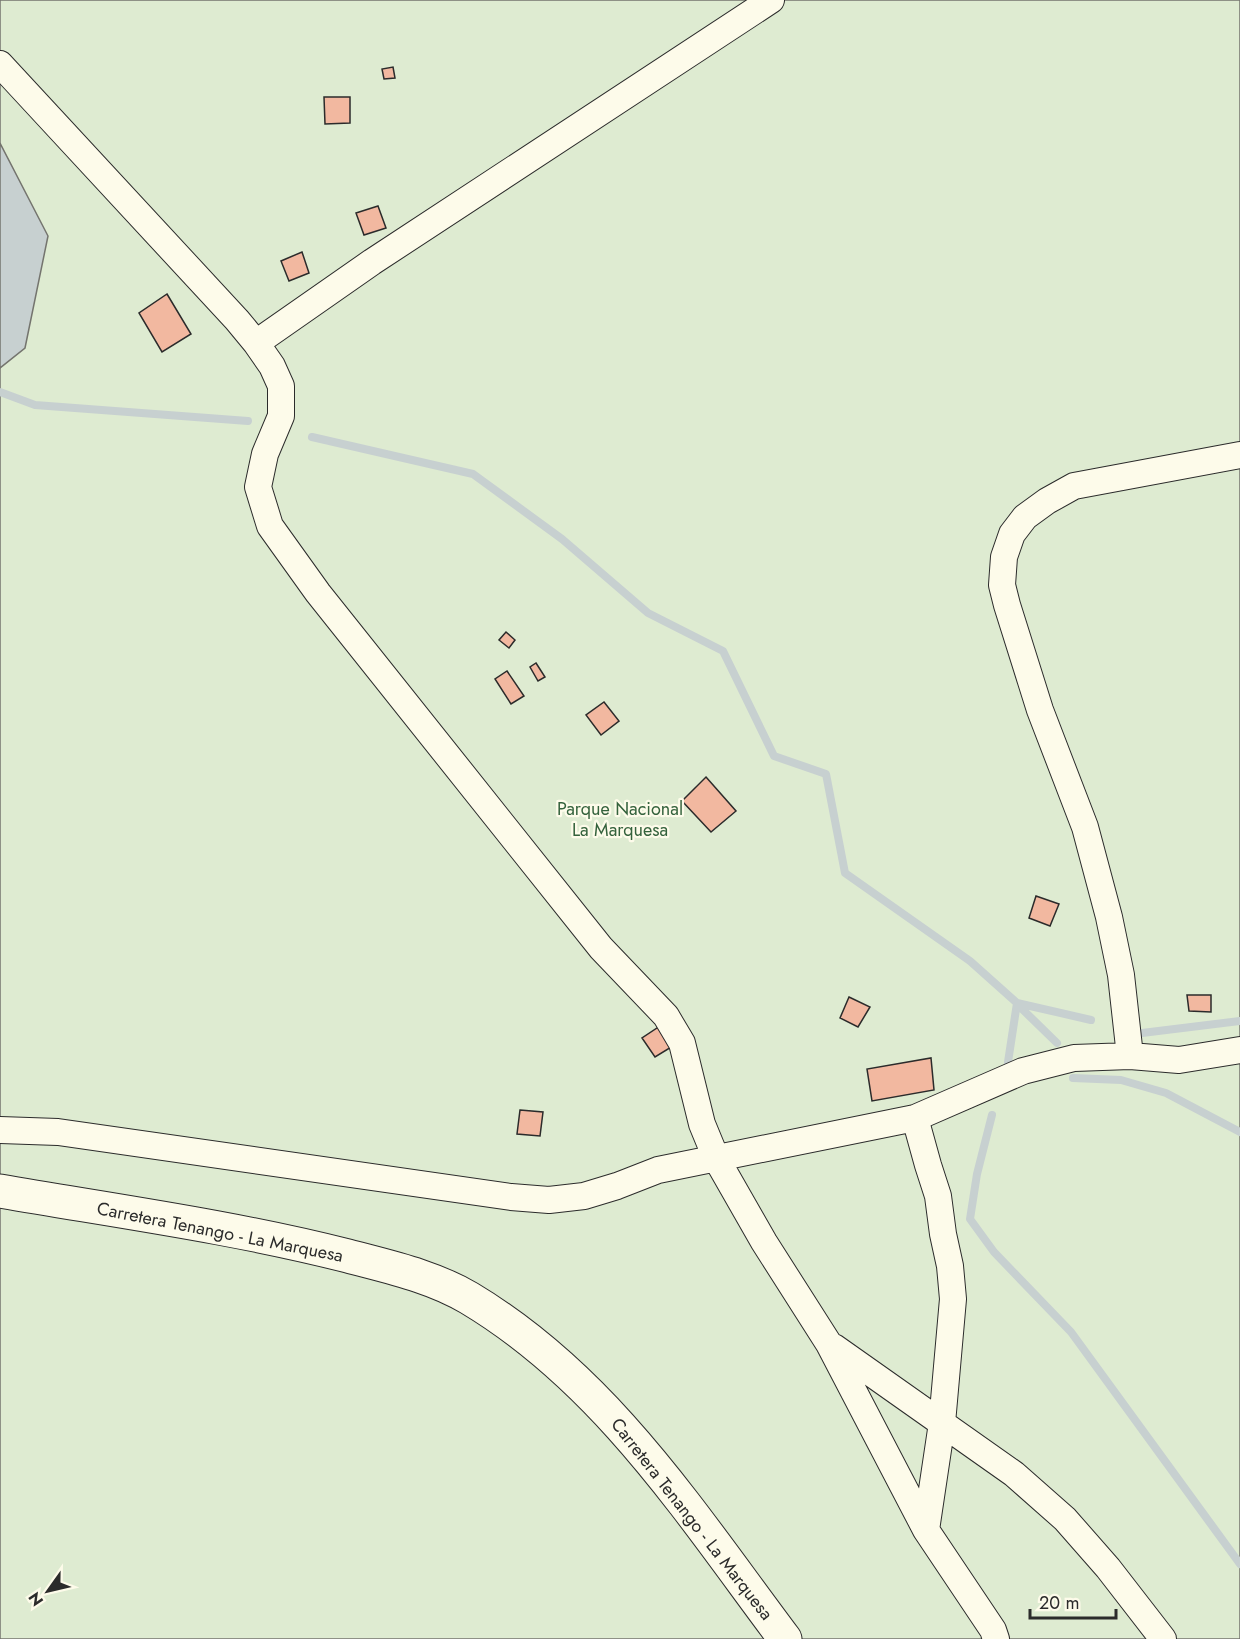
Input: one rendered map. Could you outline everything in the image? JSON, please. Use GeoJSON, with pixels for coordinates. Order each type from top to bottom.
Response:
{"type":"FeatureCollection","features":[{"type":"Feature","properties":{"kind":"main road","name":"Carretera Tenango - La Marquesa"},"geometry":{"type":"LineString","coordinates":[[0,1191],[294,1242],[417,1274],[468,1297],[519,1332],[568,1370],[609,1412],[652,1462],[785,1639]]}},
{"type":"Feature","properties":{"kind":"street"},"geometry":{"type":"LineString","coordinates":[[256,343],[382,255],[771,0]]}},
{"type":"Feature","properties":{"kind":"street"},"geometry":{"type":"LineString","coordinates":[[0,64],[256,343],[272,366],[281,386],[281,416],[265,454],[258,487],[270,526],[318,593],[601,948],[666,1016],[682,1044],[702,1124],[716,1158],[764,1242],[829,1344],[926,1530],[993,1630],[996,1639]]}},
{"type":"Feature","properties":{"kind":"street"},"geometry":{"type":"LineString","coordinates":[[1130,1056],[1120,975],[1108,917],[1085,827],[1040,710],[1007,605],[1002,585],[1004,557],[1012,534],[1025,517],[1074,486],[1240,455]]}},
{"type":"Feature","properties":{"kind":"street"},"geometry":{"type":"LineString","coordinates":[[0,1130],[58,1132],[511,1197],[549,1200],[584,1196],[658,1170],[915,1118],[1023,1071],[1074,1058],[1130,1056],[1179,1060],[1240,1050]]}},
{"type":"Feature","properties":{"kind":"street"},"geometry":{"type":"LineString","coordinates":[[915,1118],[938,1196],[953,1299],[942,1423],[926,1530]]}},
{"type":"Feature","properties":{"kind":"street"},"geometry":{"type":"LineString","coordinates":[[829,1344],[1014,1474],[1065,1519],[1108,1568],[1163,1639]]}},
{"type":"Feature","properties":{"kind":"green space","name":"Parque Nacional La Marquesa"},"geometry":{"type":"Polygon","coordinates":[[[0,0],[1240,0],[1240,1639],[0,1639],[0,0]]]}},
{"type":"Feature","properties":{"kind":"shaded area"},"geometry":{"type":"Polygon","coordinates":[[[0,143],[48,236],[25,348],[0,368],[0,143]]]}},
{"type":"Feature","properties":{"kind":"building"},"geometry":{"type":"Polygon","coordinates":[[[393,67],[395,78],[384,79],[382,69],[393,67]]]}},
{"type":"Feature","properties":{"kind":"building"},"geometry":{"type":"Polygon","coordinates":[[[324,97],[350,97],[350,123],[325,124],[324,97]]]}},
{"type":"Feature","properties":{"kind":"building"},"geometry":{"type":"Polygon","coordinates":[[[378,206],[386,228],[364,235],[356,213],[378,206]]]}},
{"type":"Feature","properties":{"kind":"building"},"geometry":{"type":"Polygon","coordinates":[[[302,252],[309,273],[289,281],[281,261],[302,252]]]}},
{"type":"Feature","properties":{"kind":"building"},"geometry":{"type":"Polygon","coordinates":[[[167,294],[191,334],[162,352],[139,313],[167,294]]]}},
{"type":"Feature","properties":{"kind":"building"},"geometry":{"type":"Polygon","coordinates":[[[506,632],[515,640],[509,648],[499,640],[506,632]]]}},
{"type":"Feature","properties":{"kind":"building"},"geometry":{"type":"Polygon","coordinates":[[[536,663],[545,677],[538,681],[530,667],[536,663]]]}},
{"type":"Feature","properties":{"kind":"building"},"geometry":{"type":"Polygon","coordinates":[[[507,671],[524,696],[511,704],[495,679],[507,671]]]}},
{"type":"Feature","properties":{"kind":"building"},"geometry":{"type":"Polygon","coordinates":[[[604,702],[619,721],[601,735],[586,715],[604,702]]]}},
{"type":"Feature","properties":{"kind":"building"},"geometry":{"type":"Polygon","coordinates":[[[706,777],[736,811],[711,832],[682,801],[706,777]]]}},
{"type":"Feature","properties":{"kind":"building"},"geometry":{"type":"Polygon","coordinates":[[[1036,896],[1059,904],[1050,926],[1029,918],[1036,896]]]}},
{"type":"Feature","properties":{"kind":"building"},"geometry":{"type":"Polygon","coordinates":[[[1187,995],[1211,995],[1211,1012],[1189,1011],[1187,995]]]}},
{"type":"Feature","properties":{"kind":"building"},"geometry":{"type":"Polygon","coordinates":[[[849,997],[870,1007],[858,1027],[840,1018],[849,997]]]}},
{"type":"Feature","properties":{"kind":"building"},"geometry":{"type":"Polygon","coordinates":[[[660,1026],[673,1046],[655,1057],[642,1038],[660,1026]]]}},
{"type":"Feature","properties":{"kind":"building"},"geometry":{"type":"Polygon","coordinates":[[[931,1058],[934,1090],[872,1101],[867,1069],[931,1058]]]}},
{"type":"Feature","properties":{"kind":"building"},"geometry":{"type":"Polygon","coordinates":[[[520,1110],[543,1112],[540,1136],[517,1134],[520,1110]]]}},
{"type":"Feature","properties":{"kind":"waterway"},"geometry":{"type":"LineString","coordinates":[[0,392],[35,405],[248,421]]}},
{"type":"Feature","properties":{"kind":"waterway"},"geometry":{"type":"LineString","coordinates":[[312,437],[473,474],[562,539],[648,613],[723,651],[774,756],[826,774],[845,873],[970,961],[1017,1003],[1091,1020]]}},
{"type":"Feature","properties":{"kind":"waterway"},"geometry":{"type":"LineString","coordinates":[[1008,1062],[1017,1003]]}},
{"type":"Feature","properties":{"kind":"waterway"},"geometry":{"type":"LineString","coordinates":[[1017,1004],[1057,1043]]}},
{"type":"Feature","properties":{"kind":"waterway"},"geometry":{"type":"LineString","coordinates":[[1142,1033],[1240,1021]]}},
{"type":"Feature","properties":{"kind":"waterway"},"geometry":{"type":"LineString","coordinates":[[1073,1078],[1121,1080],[1166,1093],[1240,1132]]}},
{"type":"Feature","properties":{"kind":"waterway"},"geometry":{"type":"LineString","coordinates":[[992,1115],[977,1174],[970,1219],[994,1252],[1071,1332],[1240,1564]]}}]}
